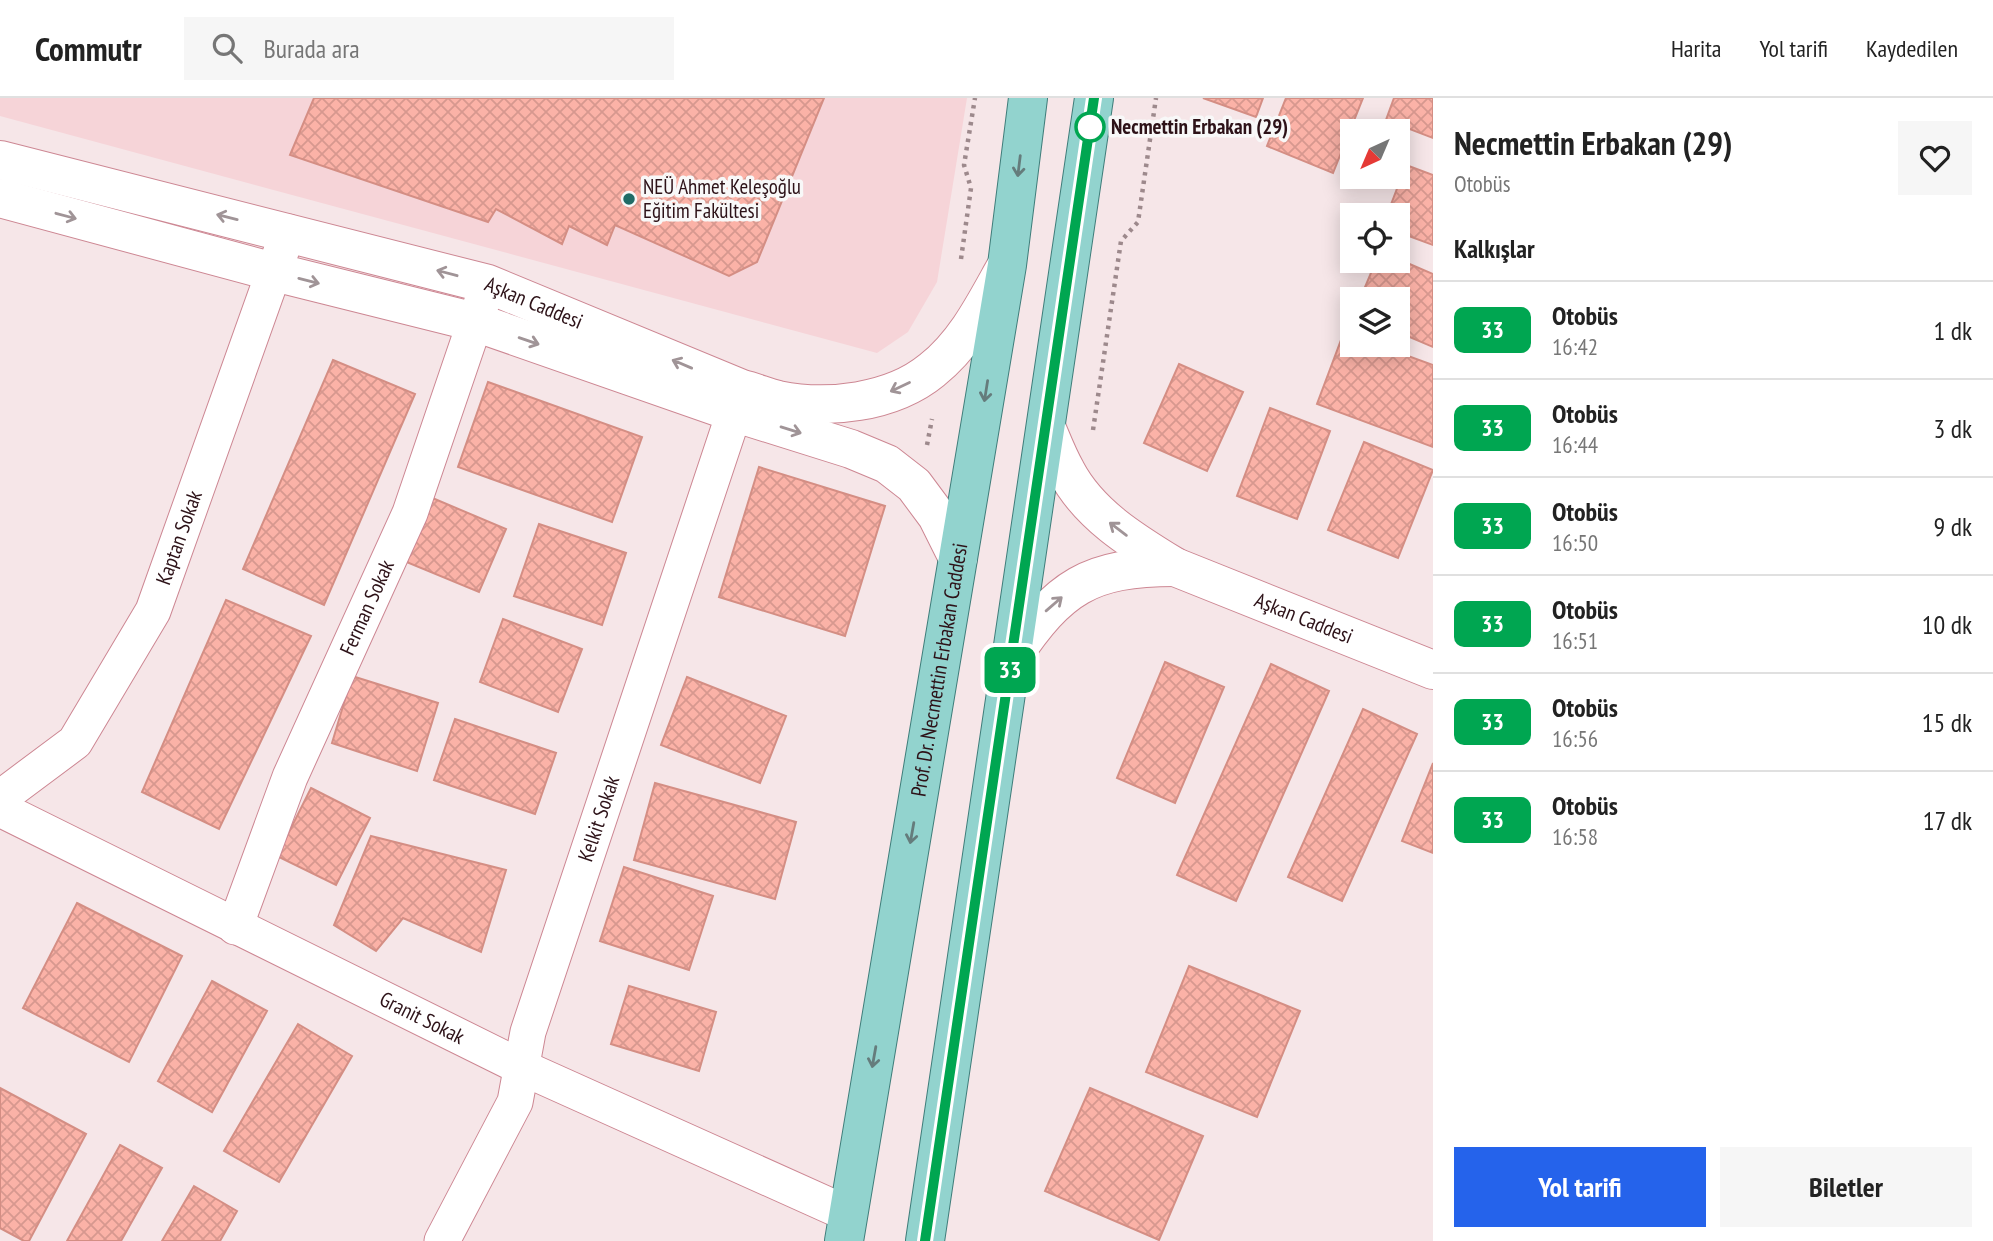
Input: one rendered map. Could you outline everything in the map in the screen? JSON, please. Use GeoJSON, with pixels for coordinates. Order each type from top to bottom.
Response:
{"type":"FeatureCollection","features":[{"type":"Feature","properties":{"kind":"main road","name":"Prof. Dr. Necmettin Erbakan Caddesi"},"geometry":{"type":"LineString","coordinates":[[846,1228],[1007,265],[1028,98]]}},
{"type":"Feature","properties":{"kind":"main road"},"geometry":{"type":"LineString","coordinates":[[925,1241],[1094,98]]}},
{"type":"Feature","properties":{"kind":"street","name":"Aşkan Caddesi"},"geometry":{"type":"LineString","coordinates":[[0,160],[488,284],[738,400],[887,464],[918,490],[937,516],[958,558]]}},
{"type":"Feature","properties":{"kind":"street","name":"Aşkan Caddesi"},"geometry":{"type":"LineString","coordinates":[[0,198],[274,272],[475,322],[738,400],[855,402],[897,390],[931,371],[957,345],[980,314],[1007,265]]}},
{"type":"Feature","properties":{"kind":"street","name":"Kaptan Sokak"},"geometry":{"type":"LineString","coordinates":[[0,798],[75,742],[153,611],[288,232]]}},
{"type":"Feature","properties":{"kind":"street","name":"Ferman Sokak"},"geometry":{"type":"LineString","coordinates":[[235,927],[290,777],[410,513],[488,284]]}},
{"type":"Feature","properties":{"kind":"street","name":"Kelkit Sokak"},"geometry":{"type":"LineString","coordinates":[[442,1241],[515,1102],[527,1032],[738,400]]}},
{"type":"Feature","properties":{"kind":"street"},"geometry":{"type":"LineString","coordinates":[[1045,427],[1067,473],[1087,501],[1110,524],[1175,567]]}},
{"type":"Feature","properties":{"kind":"street"},"geometry":{"type":"LineString","coordinates":[[1012,657],[1049,607],[1070,591],[1103,574],[1139,567],[1175,567]]}},
{"type":"Feature","properties":{"kind":"street","name":"Aşkan Caddesi"},"geometry":{"type":"LineString","coordinates":[[1175,567],[1433,670]]}},
{"type":"Feature","properties":{"kind":"street","name":"Granit Sokak"},"geometry":{"type":"LineString","coordinates":[[0,809],[846,1228]]}},
{"type":"Feature","properties":{"kind":"path"},"geometry":{"type":"LineString","coordinates":[[961,263],[971,188],[964,166],[975,98]]}},
{"type":"Feature","properties":{"kind":"path"},"geometry":{"type":"LineString","coordinates":[[918,490],[936,397],[925,374]]}},
{"type":"Feature","properties":{"kind":"shaded area","name":"NEÜ Ahmet Keleşoğlu Eğitim Fakültesi"},"geometry":{"type":"Polygon","coordinates":[[[0,98],[967,98],[937,282],[908,332],[877,353],[0,116],[0,98]]]}},
{"type":"Feature","properties":{"kind":"building"},"geometry":{"type":"Polygon","coordinates":[[[314,98],[824,98],[757,262],[729,276],[615,225],[607,245],[569,226],[562,244],[496,209],[488,222],[290,155],[314,98]]]}},
{"type":"Feature","properties":{"kind":"building"},"geometry":{"type":"Polygon","coordinates":[[[1203,98],[1263,98],[1256,117],[1203,98]]]}},
{"type":"Feature","properties":{"kind":"building"},"geometry":{"type":"Polygon","coordinates":[[[1286,98],[1363,98],[1355,119],[1340,119],[1340,156],[1333,173],[1267,146],[1286,98]]]}},
{"type":"Feature","properties":{"kind":"building"},"geometry":{"type":"Polygon","coordinates":[[[1394,98],[1433,98],[1433,138],[1410,129],[1410,119],[1386,119],[1394,98]]]}},
{"type":"Feature","properties":{"kind":"building"},"geometry":{"type":"Polygon","coordinates":[[[1410,166],[1433,175],[1433,245],[1410,236],[1410,203],[1392,203],[1397,189],[1410,189],[1410,166]]]}},
{"type":"Feature","properties":{"kind":"building"},"geometry":{"type":"Polygon","coordinates":[[[1410,264],[1433,274],[1433,347],[1410,337],[1410,287],[1365,287],[1371,273],[1410,273],[1410,264]]]}},
{"type":"Feature","properties":{"kind":"building"},"geometry":{"type":"Polygon","coordinates":[[[1340,343],[1340,357],[1410,357],[1433,365],[1433,447],[1317,404],[1340,343]]]}},
{"type":"Feature","properties":{"kind":"building"},"geometry":{"type":"Polygon","coordinates":[[[333,360],[415,394],[324,605],[243,569],[333,360]]]}},
{"type":"Feature","properties":{"kind":"building"},"geometry":{"type":"Polygon","coordinates":[[[1179,364],[1243,392],[1207,471],[1144,443],[1179,364]]]}},
{"type":"Feature","properties":{"kind":"building"},"geometry":{"type":"Polygon","coordinates":[[[488,382],[642,437],[612,522],[458,467],[488,382]]]}},
{"type":"Feature","properties":{"kind":"building"},"geometry":{"type":"Polygon","coordinates":[[[1270,408],[1330,431],[1297,519],[1237,496],[1270,408]]]}},
{"type":"Feature","properties":{"kind":"building"},"geometry":{"type":"Polygon","coordinates":[[[1364,442],[1433,470],[1398,558],[1328,530],[1364,442]]]}},
{"type":"Feature","properties":{"kind":"building"},"geometry":{"type":"Polygon","coordinates":[[[759,467],[885,506],[845,636],[719,597],[759,467]]]}},
{"type":"Feature","properties":{"kind":"building"},"geometry":{"type":"Polygon","coordinates":[[[430,497],[506,529],[479,592],[404,561],[430,497]]]}},
{"type":"Feature","properties":{"kind":"building"},"geometry":{"type":"Polygon","coordinates":[[[539,524],[626,553],[602,625],[514,596],[539,524]]]}},
{"type":"Feature","properties":{"kind":"building"},"geometry":{"type":"Polygon","coordinates":[[[226,600],[311,636],[219,829],[142,792],[226,600]]]}},
{"type":"Feature","properties":{"kind":"building"},"geometry":{"type":"Polygon","coordinates":[[[503,619],[582,649],[558,712],[480,682],[503,619]]]}},
{"type":"Feature","properties":{"kind":"building"},"geometry":{"type":"Polygon","coordinates":[[[1165,662],[1224,687],[1175,803],[1117,778],[1165,662]]]}},
{"type":"Feature","properties":{"kind":"building"},"geometry":{"type":"Polygon","coordinates":[[[1271,664],[1329,691],[1236,901],[1177,875],[1271,664]]]}},
{"type":"Feature","properties":{"kind":"building"},"geometry":{"type":"Polygon","coordinates":[[[352,676],[438,703],[417,771],[332,743],[352,676]]]}},
{"type":"Feature","properties":{"kind":"building"},"geometry":{"type":"Polygon","coordinates":[[[687,677],[786,716],[760,783],[661,745],[687,677]]]}},
{"type":"Feature","properties":{"kind":"building"},"geometry":{"type":"Polygon","coordinates":[[[1363,709],[1417,734],[1342,901],[1288,877],[1363,709]]]}},
{"type":"Feature","properties":{"kind":"building"},"geometry":{"type":"Polygon","coordinates":[[[455,719],[556,753],[535,814],[434,780],[455,719]]]}},
{"type":"Feature","properties":{"kind":"building"},"geometry":{"type":"Polygon","coordinates":[[[1433,763],[1433,853],[1402,841],[1433,763]]]}},
{"type":"Feature","properties":{"kind":"building"},"geometry":{"type":"Polygon","coordinates":[[[655,783],[796,822],[775,899],[634,860],[655,783]]]}},
{"type":"Feature","properties":{"kind":"building"},"geometry":{"type":"Polygon","coordinates":[[[311,788],[370,818],[336,885],[277,856],[311,788]]]}},
{"type":"Feature","properties":{"kind":"building"},"geometry":{"type":"Polygon","coordinates":[[[371,836],[506,870],[481,952],[403,918],[376,951],[334,925],[371,836]]]}},
{"type":"Feature","properties":{"kind":"building"},"geometry":{"type":"Polygon","coordinates":[[[624,867],[713,896],[689,970],[600,941],[624,867]]]}},
{"type":"Feature","properties":{"kind":"building"},"geometry":{"type":"Polygon","coordinates":[[[77,903],[182,956],[129,1062],[23,1008],[77,903]]]}},
{"type":"Feature","properties":{"kind":"building"},"geometry":{"type":"Polygon","coordinates":[[[1189,966],[1300,1011],[1257,1117],[1146,1072],[1189,966]]]}},
{"type":"Feature","properties":{"kind":"building"},"geometry":{"type":"Polygon","coordinates":[[[212,981],[267,1011],[212,1112],[158,1081],[212,981]]]}},
{"type":"Feature","properties":{"kind":"building"},"geometry":{"type":"Polygon","coordinates":[[[629,986],[716,1012],[699,1071],[611,1044],[629,986]]]}},
{"type":"Feature","properties":{"kind":"building"},"geometry":{"type":"Polygon","coordinates":[[[298,1024],[352,1056],[279,1182],[224,1151],[298,1024]]]}},
{"type":"Feature","properties":{"kind":"building"},"geometry":{"type":"Polygon","coordinates":[[[0,1088],[86,1134],[29,1241],[0,1228],[0,1088]]]}},
{"type":"Feature","properties":{"kind":"building"},"geometry":{"type":"Polygon","coordinates":[[[1090,1088],[1203,1136],[1159,1240],[1045,1191],[1090,1088]]]}},
{"type":"Feature","properties":{"kind":"building"},"geometry":{"type":"Polygon","coordinates":[[[120,1145],[162,1168],[121,1241],[67,1241],[120,1145]]]}},
{"type":"Feature","properties":{"kind":"building"},"geometry":{"type":"Polygon","coordinates":[[[194,1186],[237,1211],[220,1241],[162,1241],[194,1186]]]}},
{"type":"Feature","properties":{"kind":"bus line","name":"33"},"geometry":{"type":"LineString","coordinates":[[925,1241],[1094,98]]}},
{"type":"Feature","properties":{"kind":"place","name":"Necmettin Erbakan (29)"},"geometry":{"type":"Point","coordinates":[1090,127]}},
{"type":"Feature","properties":{"kind":"place","name":"NEÜ Ahmet Keleşoğlu Eğitim Fakültesi"},"geometry":{"type":"Point","coordinates":[629,199]}}]}
